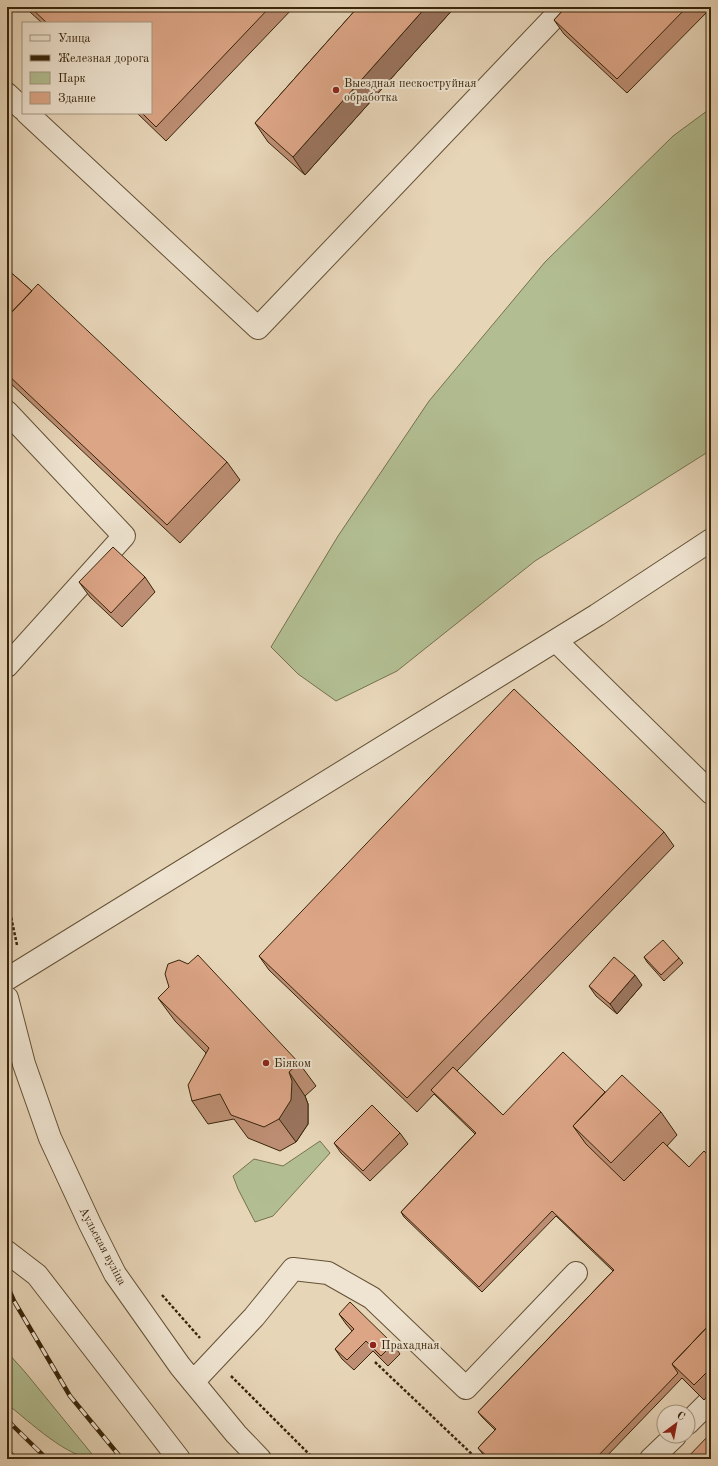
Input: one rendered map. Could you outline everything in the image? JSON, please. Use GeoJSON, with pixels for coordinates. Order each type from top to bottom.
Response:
{"type":"FeatureCollection","features":[{"type":"Feature","properties":{"kind":"street"},"geometry":{"type":"LineString","coordinates":[[28,114],[258,328],[564,7]]}},
{"type":"Feature","properties":{"kind":"street"},"geometry":{"type":"LineString","coordinates":[[7,94],[22,108]]}},
{"type":"Feature","properties":{"kind":"street"},"geometry":{"type":"LineString","coordinates":[[7,412],[124,536],[7,666]]}},
{"type":"Feature","properties":{"kind":"street"},"geometry":{"type":"LineString","coordinates":[[14,974],[556,641],[711,540]]}},
{"type":"Feature","properties":{"kind":"street"},"geometry":{"type":"LineString","coordinates":[[556,641],[711,794]]}},
{"type":"Feature","properties":{"kind":"street","name":"Аульская вуліца"},"geometry":{"type":"LineString","coordinates":[[7,998],[24,1064],[50,1138],[115,1274],[193,1382],[236,1434],[260,1459]]}},
{"type":"Feature","properties":{"kind":"street"},"geometry":{"type":"LineString","coordinates":[[7,1252],[37,1275],[179,1459]]}},
{"type":"Feature","properties":{"kind":"street"},"geometry":{"type":"LineString","coordinates":[[193,1382],[254,1317],[294,1269],[328,1273],[372,1298],[466,1388],[576,1273]]}},
{"type":"Feature","properties":{"kind":"street"},"geometry":{"type":"LineString","coordinates":[[696,1415],[711,1400]]}},
{"type":"Feature","properties":{"kind":"street"},"geometry":{"type":"LineString","coordinates":[[651,1459],[667,1444]]}},
{"type":"Feature","properties":{"kind":"path"},"geometry":{"type":"LineString","coordinates":[[7,898],[14,974]]}},
{"type":"Feature","properties":{"kind":"path"},"geometry":{"type":"LineString","coordinates":[[160,1293],[240,1385],[314,1459]]}},
{"type":"Feature","properties":{"kind":"path"},"geometry":{"type":"LineString","coordinates":[[375,1362],[476,1459]]}},
{"type":"Feature","properties":{"kind":"green space"},"geometry":{"type":"Polygon","coordinates":[[[711,108],[711,450],[535,561],[397,671],[336,701],[298,674],[271,647],[338,536],[429,401],[545,262],[673,136],[711,108]]]}},
{"type":"Feature","properties":{"kind":"green space"},"geometry":{"type":"Polygon","coordinates":[[[320,1141],[330,1153],[273,1216],[255,1222],[233,1176],[254,1159],[283,1166],[320,1141]]]}},
{"type":"Feature","properties":{"kind":"green space"},"geometry":{"type":"Polygon","coordinates":[[[7,1352],[96,1459],[73,1453],[61,1446],[37,1429],[7,1404],[7,1352]]]}},
{"type":"Feature","properties":{"kind":"building"},"geometry":{"type":"Polygon","coordinates":[[[30,7],[270,7],[156,127],[143,114],[152,114],[152,22],[46,22],[30,7]]]}},
{"type":"Feature","properties":{"kind":"building"},"geometry":{"type":"Polygon","coordinates":[[[358,7],[426,7],[293,157],[255,123],[358,7]]]}},
{"type":"Feature","properties":{"kind":"building"},"geometry":{"type":"Polygon","coordinates":[[[566,7],[687,7],[617,79],[554,20],[566,7]]]}},
{"type":"Feature","properties":{"kind":"building"},"geometry":{"type":"Polygon","coordinates":[[[7,269],[32,291],[7,317],[7,269]]]}},
{"type":"Feature","properties":{"kind":"building"},"geometry":{"type":"Polygon","coordinates":[[[38,284],[227,462],[167,525],[7,374],[7,317],[38,284]]]}},
{"type":"Feature","properties":{"kind":"building"},"geometry":{"type":"Polygon","coordinates":[[[113,547],[145,577],[111,613],[79,582],[113,547]]]}},
{"type":"Feature","properties":{"kind":"building"},"geometry":{"type":"Polygon","coordinates":[[[514,689],[664,832],[407,1098],[259,956],[514,689]]]}},
{"type":"Feature","properties":{"kind":"building"},"geometry":{"type":"Polygon","coordinates":[[[663,940],[679,958],[661,975],[644,957],[663,940]]]}},
{"type":"Feature","properties":{"kind":"building"},"geometry":{"type":"Polygon","coordinates":[[[198,955],[299,1063],[289,1072],[292,1081],[291,1100],[279,1119],[264,1127],[231,1115],[220,1094],[192,1101],[188,1085],[209,1048],[158,998],[169,987],[165,974],[168,964],[179,960],[188,964],[198,955]]]}},
{"type":"Feature","properties":{"kind":"building"},"geometry":{"type":"Polygon","coordinates":[[[614,957],[635,975],[610,1004],[589,986],[614,957]]]}},
{"type":"Feature","properties":{"kind":"building"},"geometry":{"type":"Polygon","coordinates":[[[563,1052],[605,1092],[573,1126],[586,1144],[624,1181],[663,1142],[689,1167],[704,1151],[711,1158],[711,1323],[672,1364],[678,1373],[595,1459],[490,1459],[478,1448],[496,1429],[478,1412],[614,1270],[552,1211],[479,1287],[401,1212],[476,1133],[431,1090],[453,1067],[503,1115],[563,1052]]]}},
{"type":"Feature","properties":{"kind":"building"},"geometry":{"type":"Polygon","coordinates":[[[622,1075],[661,1112],[611,1163],[573,1126],[622,1075]]]}},
{"type":"Feature","properties":{"kind":"building"},"geometry":{"type":"Polygon","coordinates":[[[372,1105],[400,1133],[363,1171],[334,1143],[372,1105]]]}},
{"type":"Feature","properties":{"kind":"building"},"geometry":{"type":"Polygon","coordinates":[[[350,1302],[393,1344],[381,1356],[366,1341],[347,1360],[335,1349],[354,1329],[339,1314],[350,1302]]]}},
{"type":"Feature","properties":{"kind":"building"},"geometry":{"type":"Polygon","coordinates":[[[711,1323],[711,1368],[694,1385],[672,1364],[711,1323]]]}},
{"type":"Feature","properties":{"kind":"building"},"geometry":{"type":"Polygon","coordinates":[[[711,1433],[711,1459],[686,1459],[711,1433]]]}},
{"type":"Feature","properties":{"kind":"railway"},"geometry":{"type":"LineString","coordinates":[[7,1285],[14,1301],[70,1396],[122,1459]]}},
{"type":"Feature","properties":{"kind":"railway"},"geometry":{"type":"LineString","coordinates":[[7,1420],[47,1459]]}},
{"type":"Feature","properties":{"kind":"railway"},"geometry":{"type":"LineString","coordinates":[[7,1450],[16,1459]]}},
{"type":"Feature","properties":{"kind":"place","name":"Выездная пескоструйная обработка"},"geometry":{"type":"Point","coordinates":[336,90]}},
{"type":"Feature","properties":{"kind":"place","name":"Біяком"},"geometry":{"type":"Point","coordinates":[266,1063]}},
{"type":"Feature","properties":{"kind":"place","name":"Прахадная"},"geometry":{"type":"Point","coordinates":[373,1345]}}]}
